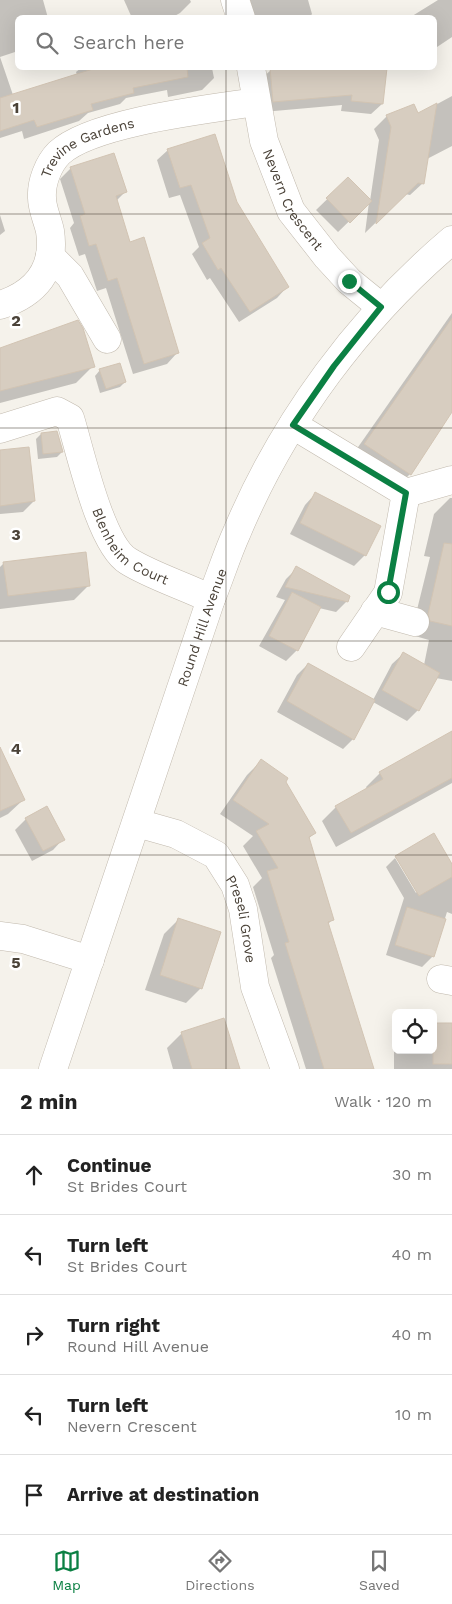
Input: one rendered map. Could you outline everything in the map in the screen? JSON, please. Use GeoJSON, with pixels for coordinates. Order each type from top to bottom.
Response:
{"type":"FeatureCollection","features":[{"type":"Feature","properties":{"kind":"street"},"geometry":{"type":"LineString","coordinates":[[235,0],[240,15]]}},
{"type":"Feature","properties":{"kind":"street","name":"Nevern Crescent"},"geometry":{"type":"LineString","coordinates":[[251,70],[264,141],[291,211],[327,257],[349,281],[381,307]]}},
{"type":"Feature","properties":{"kind":"street","name":"Trevine Gardens"},"geometry":{"type":"LineString","coordinates":[[0,305],[19,299],[42,277],[50,256],[50,233],[42,198],[44,177],[58,154],[74,142],[98,132],[180,114],[256,102]]}},
{"type":"Feature","properties":{"kind":"street","name":"Round Hill Avenue"},"geometry":{"type":"LineString","coordinates":[[53,1069],[211,599],[237,531],[293,425],[334,366],[381,307],[452,240]]}},
{"type":"Feature","properties":{"kind":"street"},"geometry":{"type":"LineString","coordinates":[[50,256],[70,276],[107,338]]}},
{"type":"Feature","properties":{"kind":"street","name":"Blenheim Court"},"geometry":{"type":"LineString","coordinates":[[0,429],[57,411],[70,418],[83,464],[110,541],[126,560],[211,599]]}},
{"type":"Feature","properties":{"kind":"street"},"geometry":{"type":"LineString","coordinates":[[293,425],[406,493],[452,480]]}},
{"type":"Feature","properties":{"kind":"street"},"geometry":{"type":"LineString","coordinates":[[351,647],[388,592],[406,493]]}},
{"type":"Feature","properties":{"kind":"street"},"geometry":{"type":"LineString","coordinates":[[375,611],[415,622]]}},
{"type":"Feature","properties":{"kind":"street","name":"Preseli Grove"},"geometry":{"type":"LineString","coordinates":[[137,823],[194,841],[216,855],[235,886],[243,909],[255,987],[285,1069]]}},
{"type":"Feature","properties":{"kind":"street"},"geometry":{"type":"LineString","coordinates":[[0,936],[23,939],[90,960]]}},
{"type":"Feature","properties":{"kind":"building"},"geometry":{"type":"Polygon","coordinates":[[[90,70],[187,70],[188,77],[133,88],[134,93],[91,104],[93,110],[37,127],[34,120],[0,131],[0,98],[90,70]]]}},
{"type":"Feature","properties":{"kind":"building"},"geometry":{"type":"Polygon","coordinates":[[[270,70],[387,70],[383,104],[351,101],[352,95],[273,102],[270,70]]]}},
{"type":"Feature","properties":{"kind":"building"},"geometry":{"type":"Polygon","coordinates":[[[437,103],[424,184],[418,183],[376,224],[391,127],[386,115],[414,104],[418,113],[437,103]]]}},
{"type":"Feature","properties":{"kind":"building"},"geometry":{"type":"Polygon","coordinates":[[[215,134],[237,202],[289,287],[250,312],[221,268],[218,270],[202,243],[210,238],[191,185],[180,188],[167,149],[215,134]]]}},
{"type":"Feature","properties":{"kind":"building"},"geometry":{"type":"Polygon","coordinates":[[[114,153],[127,192],[116,196],[130,242],[144,237],[179,353],[144,364],[117,278],[108,281],[96,244],[89,246],[80,216],[85,214],[70,167],[114,153]]]}},
{"type":"Feature","properties":{"kind":"building"},"geometry":{"type":"Polygon","coordinates":[[[348,177],[372,201],[350,223],[326,198],[348,177]]]}},
{"type":"Feature","properties":{"kind":"building"},"geometry":{"type":"Polygon","coordinates":[[[452,318],[452,412],[411,475],[364,444],[452,318]]]}},
{"type":"Feature","properties":{"kind":"building"},"geometry":{"type":"Polygon","coordinates":[[[78,320],[83,328],[95,367],[0,391],[0,348],[78,320]]]}},
{"type":"Feature","properties":{"kind":"building"},"geometry":{"type":"Polygon","coordinates":[[[120,363],[126,382],[106,389],[99,369],[120,363]]]}},
{"type":"Feature","properties":{"kind":"building"},"geometry":{"type":"Polygon","coordinates":[[[57,431],[63,452],[43,454],[41,433],[57,431]]]}},
{"type":"Feature","properties":{"kind":"building"},"geometry":{"type":"Polygon","coordinates":[[[29,447],[35,501],[0,506],[0,450],[29,447]]]}},
{"type":"Feature","properties":{"kind":"building"},"geometry":{"type":"Polygon","coordinates":[[[315,492],[381,526],[366,556],[300,523],[315,492]]]}},
{"type":"Feature","properties":{"kind":"building"},"geometry":{"type":"Polygon","coordinates":[[[444,543],[452,544],[452,626],[430,621],[428,614],[444,543]]]}},
{"type":"Feature","properties":{"kind":"building"},"geometry":{"type":"Polygon","coordinates":[[[86,552],[90,586],[8,596],[3,562],[86,552]]]}},
{"type":"Feature","properties":{"kind":"building"},"geometry":{"type":"Polygon","coordinates":[[[296,566],[350,596],[348,602],[285,587],[296,566]]]}},
{"type":"Feature","properties":{"kind":"building"},"geometry":{"type":"Polygon","coordinates":[[[292,592],[321,607],[298,651],[269,636],[292,592]]]}},
{"type":"Feature","properties":{"kind":"building"},"geometry":{"type":"Polygon","coordinates":[[[403,652],[440,673],[419,711],[382,690],[403,652]]]}},
{"type":"Feature","properties":{"kind":"building"},"geometry":{"type":"Polygon","coordinates":[[[308,663],[375,700],[354,740],[287,701],[308,663]]]}},
{"type":"Feature","properties":{"kind":"building"},"geometry":{"type":"Polygon","coordinates":[[[452,731],[452,778],[351,833],[335,806],[383,779],[379,772],[452,731]]]}},
{"type":"Feature","properties":{"kind":"building"},"geometry":{"type":"Polygon","coordinates":[[[0,747],[25,800],[0,811],[0,747]]]}},
{"type":"Feature","properties":{"kind":"building"},"geometry":{"type":"Polygon","coordinates":[[[261,759],[288,778],[286,782],[316,833],[309,837],[334,920],[328,922],[374,1069],[324,1069],[285,943],[289,942],[267,871],[278,868],[256,831],[269,824],[233,800],[261,759]]]}},
{"type":"Feature","properties":{"kind":"building"},"geometry":{"type":"Polygon","coordinates":[[[47,806],[65,840],[43,851],[25,818],[47,806]]]}},
{"type":"Feature","properties":{"kind":"building"},"geometry":{"type":"Polygon","coordinates":[[[434,833],[452,864],[452,877],[419,896],[395,856],[434,833]]]}},
{"type":"Feature","properties":{"kind":"building"},"geometry":{"type":"Polygon","coordinates":[[[407,907],[446,919],[434,957],[395,945],[407,907]]]}},
{"type":"Feature","properties":{"kind":"building"},"geometry":{"type":"Polygon","coordinates":[[[178,918],[221,932],[202,989],[160,975],[178,918]]]}},
{"type":"Feature","properties":{"kind":"building"},"geometry":{"type":"Polygon","coordinates":[[[224,1018],[240,1069],[192,1069],[181,1032],[224,1018]]]}},
{"type":"Feature","properties":{"kind":"building"},"geometry":{"type":"Polygon","coordinates":[[[437,1023],[452,1023],[452,1064],[433,1064],[433,1054],[437,1054],[437,1023]]]}},
{"type":"Feature","properties":{"kind":"route"},"geometry":{"type":"LineString","coordinates":[[349,281],[381,307],[334,366],[293,425],[406,493],[388,592]]}}]}
